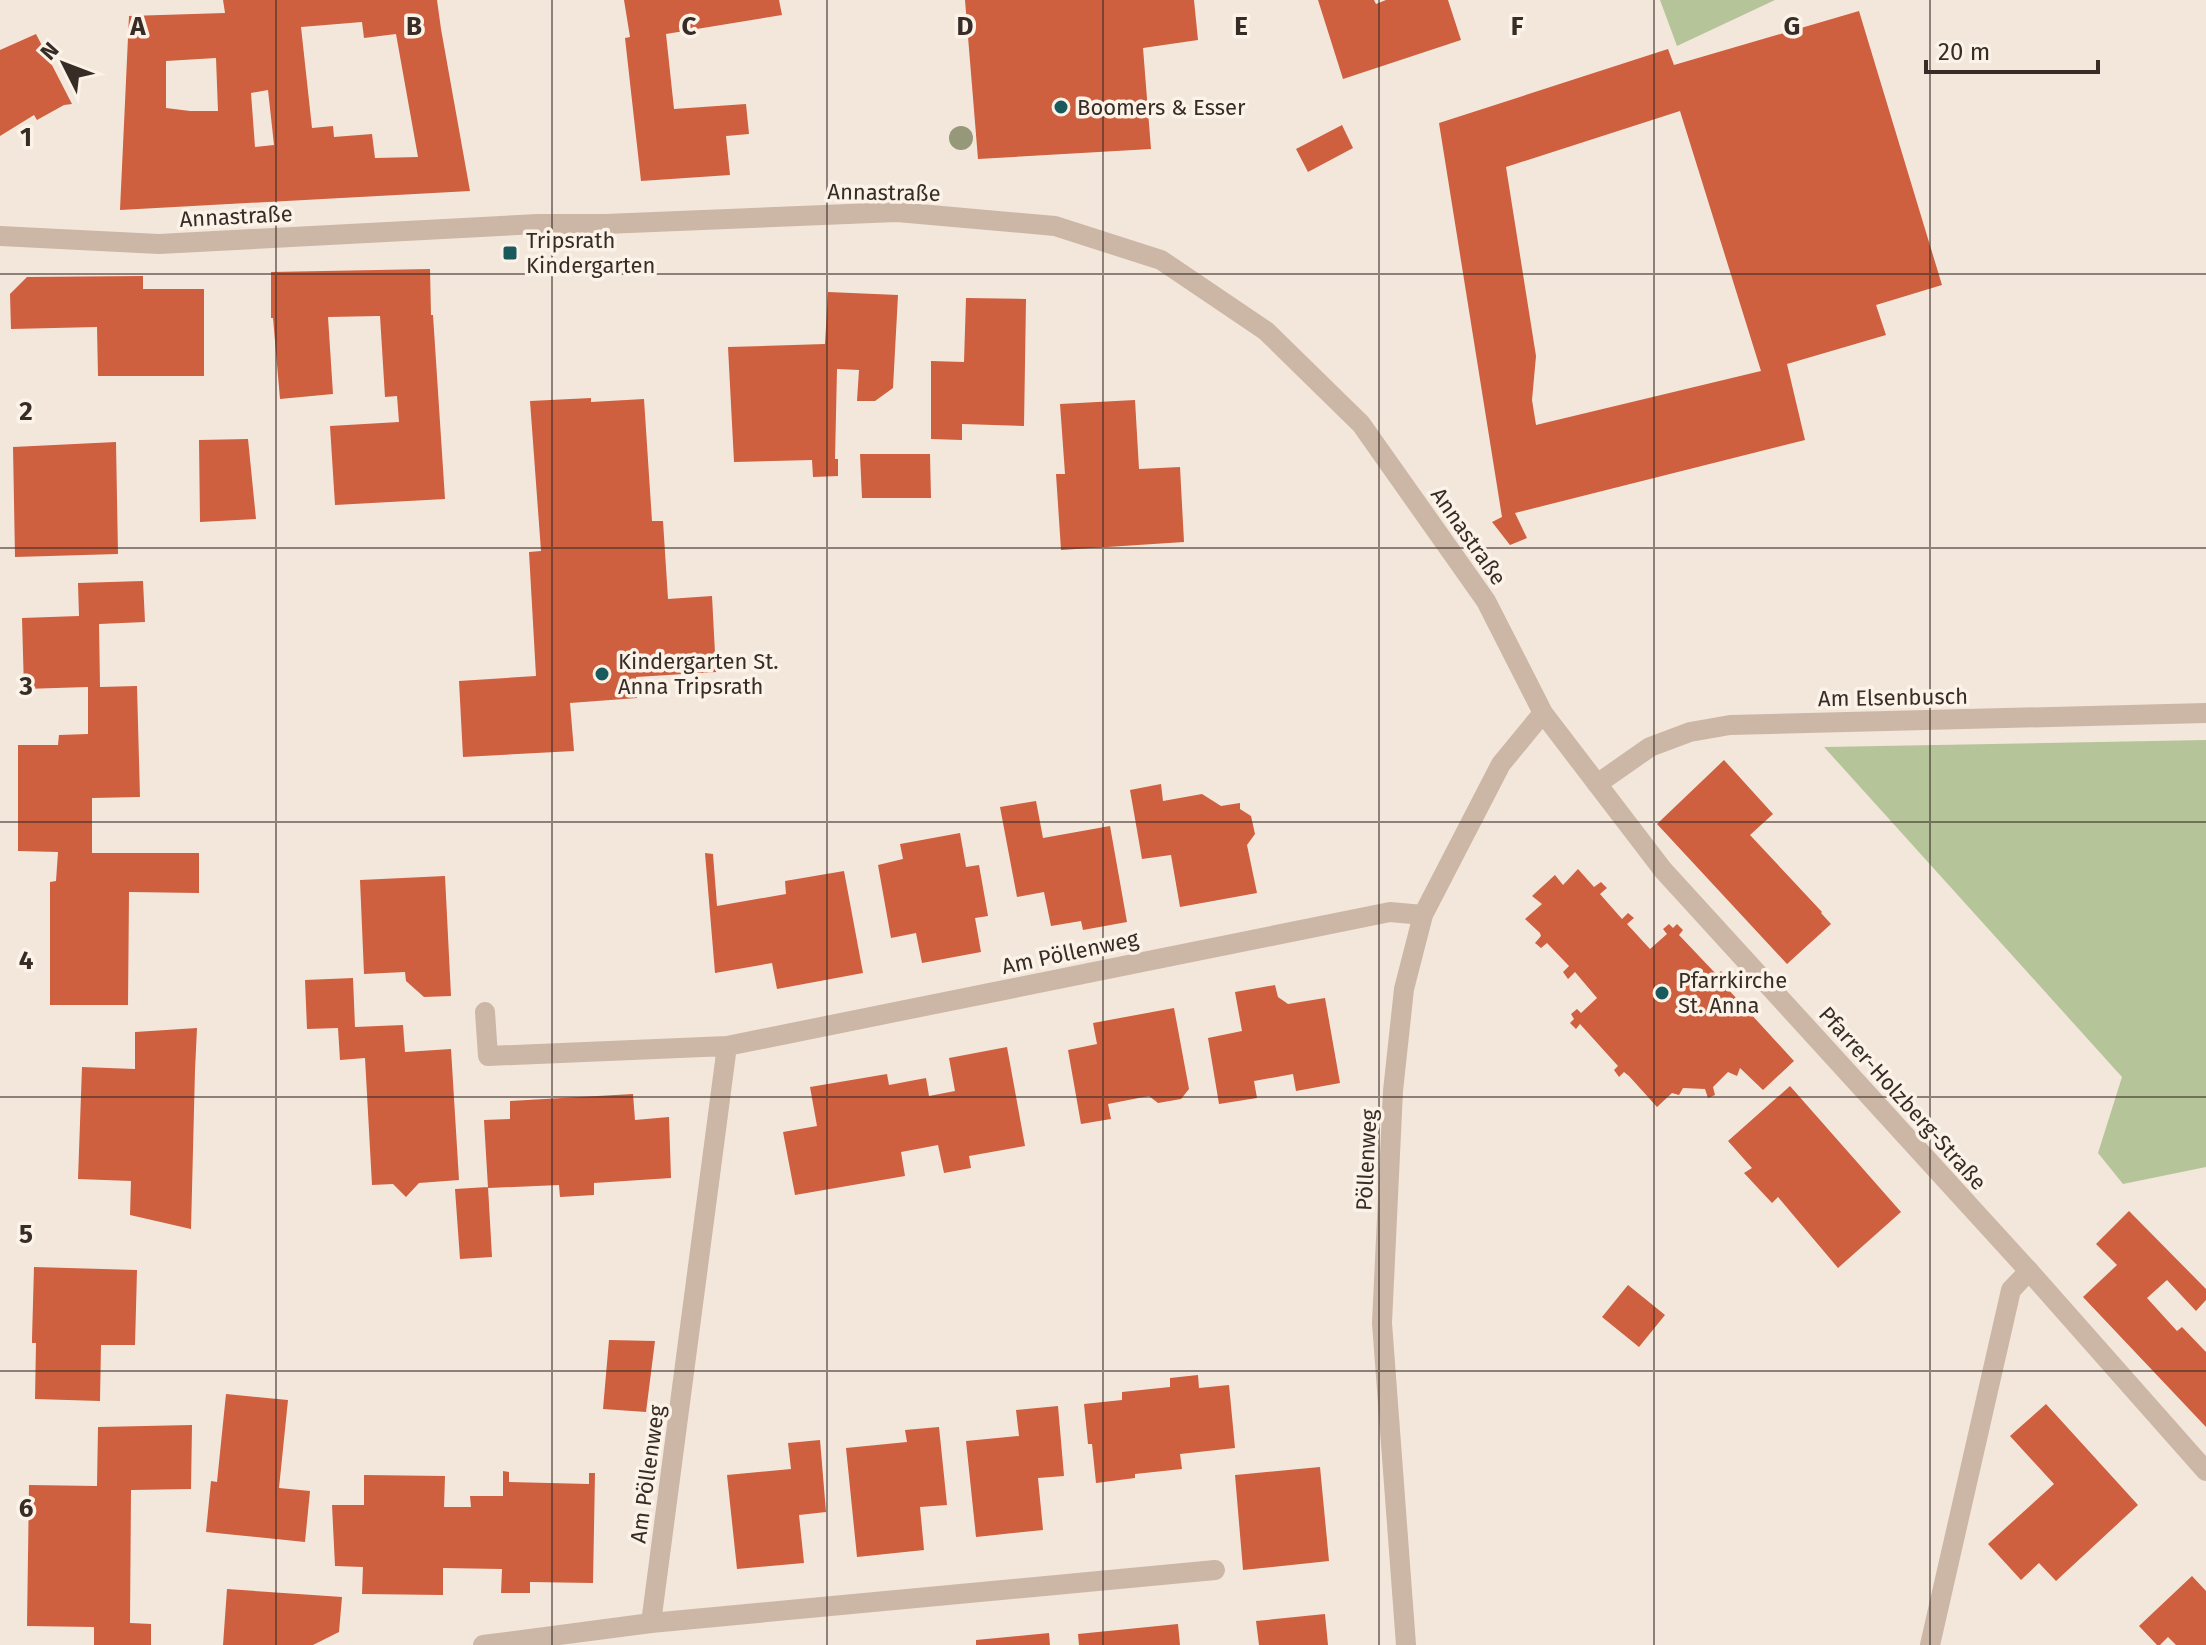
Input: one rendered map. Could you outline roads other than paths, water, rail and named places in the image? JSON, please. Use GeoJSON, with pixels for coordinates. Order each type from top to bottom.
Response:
{"type":"FeatureCollection","features":[{"type":"Feature","properties":{"kind":"street","name":"Annastraße"},"geometry":{"type":"LineString","coordinates":[[0,236],[159,244],[538,224],[897,212],[1055,226],[1161,260],[1266,331],[1361,424],[1486,601],[1543,713]]}},
{"type":"Feature","properties":{"kind":"street","name":"Pfarrer-Holzberg-Straße"},"geometry":{"type":"LineString","coordinates":[[1543,713],[1663,870],[2029,1271],[2206,1471]]}},
{"type":"Feature","properties":{"kind":"street","name":"Pöllenweg"},"geometry":{"type":"LineString","coordinates":[[1406,1645],[1382,1323],[1393,1091],[1404,989],[1423,915],[1501,764],[1543,713]]}},
{"type":"Feature","properties":{"kind":"street","name":"Am Elsenbusch"},"geometry":{"type":"LineString","coordinates":[[1597,784],[1650,747],[1690,732],[1730,725],[2206,713]]}},
{"type":"Feature","properties":{"kind":"street","name":"Am Pöllenweg"},"geometry":{"type":"LineString","coordinates":[[485,1012],[488,1056],[727,1046],[1390,912],[1423,915]]}},
{"type":"Feature","properties":{"kind":"street","name":"Am Pöllenweg"},"geometry":{"type":"LineString","coordinates":[[651,1623],[727,1046]]}},
{"type":"Feature","properties":{"kind":"street"},"geometry":{"type":"LineString","coordinates":[[1930,1645],[2011,1290],[2029,1271]]}},
{"type":"Feature","properties":{"kind":"street"},"geometry":{"type":"LineString","coordinates":[[483,1645],[651,1623],[1215,1570]]}},
{"type":"Feature","properties":{"kind":"place","name":"Boomers & Esser"},"geometry":{"type":"Point","coordinates":[1061,107]}},
{"type":"Feature","properties":{"kind":"place","name":"Tripsrath Kindergarten"},"geometry":{"type":"Point","coordinates":[510,253]}},
{"type":"Feature","properties":{"kind":"place","name":"Kindergarten St. Anna Tripsrath"},"geometry":{"type":"Point","coordinates":[602,674]}},
{"type":"Feature","properties":{"kind":"place","name":"Pfarrkirche St. Anna"},"geometry":{"type":"Point","coordinates":[1662,993]}}]}
